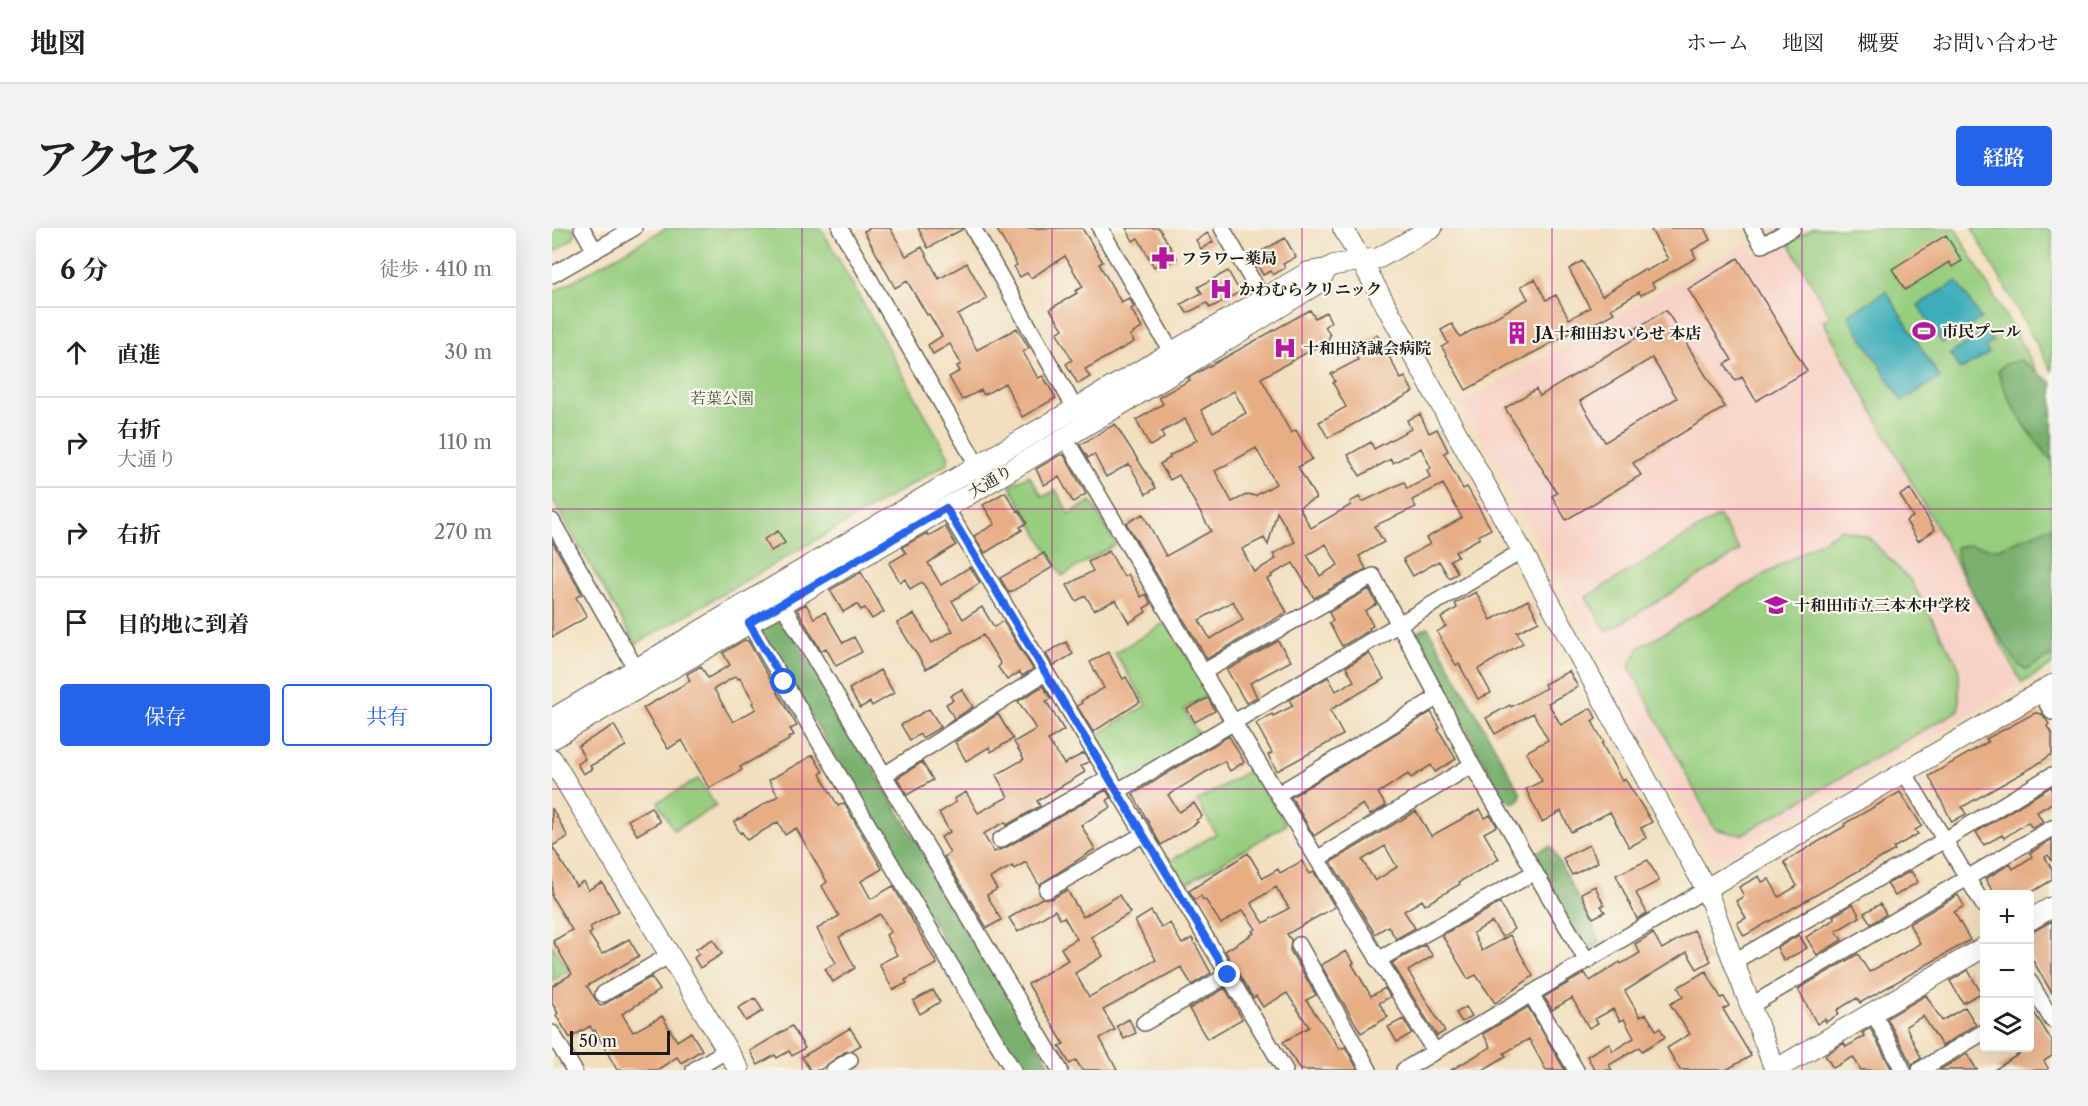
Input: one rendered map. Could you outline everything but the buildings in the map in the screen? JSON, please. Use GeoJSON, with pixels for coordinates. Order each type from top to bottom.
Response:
{"type":"FeatureCollection","features":[{"type":"Feature","properties":{"kind":"street"},"geometry":{"type":"LineString","coordinates":[[582,228],[595,251]]}},
{"type":"Feature","properties":{"kind":"street"},"geometry":{"type":"LineString","coordinates":[[552,275],[634,228]]}},
{"type":"Feature","properties":{"kind":"street"},"geometry":{"type":"LineString","coordinates":[[840,228],[982,474]]}},
{"type":"Feature","properties":{"kind":"street"},"geometry":{"type":"LineString","coordinates":[[973,228],[1076,410]]}},
{"type":"Feature","properties":{"kind":"street"},"geometry":{"type":"LineString","coordinates":[[1100,228],[1172,353]]}},
{"type":"Feature","properties":{"kind":"street"},"geometry":{"type":"LineString","coordinates":[[1222,228],[1263,299]]}},
{"type":"Feature","properties":{"kind":"street"},"geometry":{"type":"LineString","coordinates":[[1342,228],[1522,550],[1706,889],[1775,1070],[1980,949]]}},
{"type":"Feature","properties":{"kind":"street","name":"大通り"},"geometry":{"type":"LineString","coordinates":[[552,719],[636,669],[982,474],[1076,410],[1309,272],[1327,269],[1334,265],[1379,258],[1432,228]]}},
{"type":"Feature","properties":{"kind":"street"},"geometry":{"type":"LineString","coordinates":[[1752,228],[1762,245],[1793,228]]}},
{"type":"Feature","properties":{"kind":"street","name":"大通り"},"geometry":{"type":"LineString","coordinates":[[552,739],[946,508],[982,474],[1065,438],[1272,313],[1318,283],[1327,269]]}},
{"type":"Feature","properties":{"kind":"street"},"geometry":{"type":"LineString","coordinates":[[1065,438],[1203,672],[1435,1052]]}},
{"type":"Feature","properties":{"kind":"street"},"geometry":{"type":"LineString","coordinates":[[946,508],[1285,1070]]}},
{"type":"Feature","properties":{"kind":"street"},"geometry":{"type":"LineString","coordinates":[[552,520],[636,669]]}},
{"type":"Feature","properties":{"kind":"street"},"geometry":{"type":"LineString","coordinates":[[1118,791],[1522,550]]}},
{"type":"Feature","properties":{"kind":"street"},"geometry":{"type":"LineString","coordinates":[[1203,672],[1373,576],[1472,765],[1587,961]]}},
{"type":"Feature","properties":{"kind":"street"},"geometry":{"type":"LineString","coordinates":[[782,603],[1060,1070]]}},
{"type":"Feature","properties":{"kind":"street"},"geometry":{"type":"LineString","coordinates":[[749,623],[1013,1070]]}},
{"type":"Feature","properties":{"kind":"street"},"geometry":{"type":"LineString","coordinates":[[884,775],[1045,674]]}},
{"type":"Feature","properties":{"kind":"street"},"geometry":{"type":"LineString","coordinates":[[1404,1070],[2046,688],[2052,712]]}},
{"type":"Feature","properties":{"kind":"street"},"geometry":{"type":"LineString","coordinates":[[1278,794],[1438,697]]}},
{"type":"Feature","properties":{"kind":"street"},"geometry":{"type":"LineString","coordinates":[[552,759],[739,1070]]}},
{"type":"Feature","properties":{"kind":"street"},"geometry":{"type":"LineString","coordinates":[[1317,859],[1472,765]]}},
{"type":"Feature","properties":{"kind":"street"},"geometry":{"type":"LineString","coordinates":[[1904,772],[1943,841],[1980,899]]}},
{"type":"Feature","properties":{"kind":"street"},"geometry":{"type":"LineString","coordinates":[[1733,962],[1943,841],[2052,775]]}},
{"type":"Feature","properties":{"kind":"street"},"geometry":{"type":"LineString","coordinates":[[1000,840],[1110,777]]}},
{"type":"Feature","properties":{"kind":"street"},"geometry":{"type":"LineString","coordinates":[[1750,1006],[2052,828]]}},
{"type":"Feature","properties":{"kind":"street"},"geometry":{"type":"LineString","coordinates":[[1047,890],[1144,834]]}},
{"type":"Feature","properties":{"kind":"street"},"geometry":{"type":"LineString","coordinates":[[1378,960],[1535,872]]}},
{"type":"Feature","properties":{"kind":"street"},"geometry":{"type":"LineString","coordinates":[[2034,918],[2052,907]]}},
{"type":"Feature","properties":{"kind":"street"},"geometry":{"type":"LineString","coordinates":[[1299,945],[1369,1070]]}},
{"type":"Feature","properties":{"kind":"street"},"geometry":{"type":"LineString","coordinates":[[603,994],[670,955]]}},
{"type":"Feature","properties":{"kind":"street"},"geometry":{"type":"LineString","coordinates":[[1144,1023],[1228,975]]}},
{"type":"Feature","properties":{"kind":"street"},"geometry":{"type":"LineString","coordinates":[[1531,994],[1576,1070]]}},
{"type":"Feature","properties":{"kind":"street"},"geometry":{"type":"LineString","coordinates":[[2035,1003],[2051,1017]]}},
{"type":"Feature","properties":{"kind":"street"},"geometry":{"type":"LineString","coordinates":[[1873,1012],[1903,1070]]}},
{"type":"Feature","properties":{"kind":"street"},"geometry":{"type":"LineString","coordinates":[[552,1033],[574,1070]]}},
{"type":"Feature","properties":{"kind":"street"},"geometry":{"type":"LineString","coordinates":[[1920,1070],[1980,1034]]}},
{"type":"Feature","properties":{"kind":"street"},"geometry":{"type":"LineString","coordinates":[[694,1070],[727,1050]]}},
{"type":"Feature","properties":{"kind":"street"},"geometry":{"type":"LineString","coordinates":[[834,1070],[850,1060]]}},
{"type":"Feature","properties":{"kind":"shaded area","name":"十和田市立三本木中学校"},"geometry":{"type":"Polygon","coordinates":[[[1748,242],[1757,258],[1789,243],[1830,316],[1823,321],[2022,683],[1722,859],[1709,853],[1462,403],[1748,242]]]}},
{"type":"Feature","properties":{"kind":"green space"},"geometry":{"type":"Polygon","coordinates":[[[552,228],[573,228],[575,231],[574,238],[552,253],[552,228]]]}},
{"type":"Feature","properties":{"kind":"green space","name":"若葉公園"},"geometry":{"type":"Polygon","coordinates":[[[666,228],[821,228],[949,457],[947,464],[636,644],[552,499],[552,293],[666,228]]]}},
{"type":"Feature","properties":{"kind":"green space"},"geometry":{"type":"Polygon","coordinates":[[[1813,228],[1955,228],[2052,397],[2052,665],[2022,683],[1823,321],[1830,316],[1789,243],[1813,228]]]}},
{"type":"Feature","properties":{"kind":"green space"},"geometry":{"type":"Polygon","coordinates":[[[1972,228],[2052,228],[2052,371],[1972,228]]]}},
{"type":"Feature","properties":{"kind":"green space"},"geometry":{"type":"Polygon","coordinates":[[[2021,360],[2052,383],[2052,461],[2020,419],[1998,371],[2005,364],[2021,360]]]}},
{"type":"Feature","properties":{"kind":"green space"},"geometry":{"type":"Polygon","coordinates":[[[1029,475],[1043,497],[1056,490],[1069,514],[1091,501],[1116,544],[1062,576],[1010,486],[1029,475]]]}},
{"type":"Feature","properties":{"kind":"green space"},"geometry":{"type":"Polygon","coordinates":[[[1719,516],[1740,551],[1607,632],[1586,597],[1719,516]]]}},
{"type":"Feature","properties":{"kind":"green space"},"geometry":{"type":"Polygon","coordinates":[[[2052,526],[2052,655],[2027,670],[2019,666],[1971,590],[1963,573],[1956,547],[1970,545],[1998,549],[2052,526]]]}},
{"type":"Feature","properties":{"kind":"green space"},"geometry":{"type":"Polygon","coordinates":[[[1842,529],[1868,537],[1911,581],[1959,667],[1959,710],[1741,835],[1715,829],[1629,666],[1639,648],[1842,529]]]}},
{"type":"Feature","properties":{"kind":"green space"},"geometry":{"type":"Polygon","coordinates":[[[783,618],[1053,1070],[1020,1070],[761,631],[783,618]]]}},
{"type":"Feature","properties":{"kind":"green space"},"geometry":{"type":"Polygon","coordinates":[[[1166,622],[1210,694],[1184,709],[1200,737],[1121,784],[1093,737],[1147,705],[1115,653],[1166,622]]]}},
{"type":"Feature","properties":{"kind":"green space"},"geometry":{"type":"Polygon","coordinates":[[[1428,627],[1521,794],[1519,801],[1513,803],[1503,797],[1413,634],[1428,627]]]}},
{"type":"Feature","properties":{"kind":"green space"},"geometry":{"type":"Polygon","coordinates":[[[1253,768],[1286,825],[1182,886],[1168,862],[1216,834],[1197,801],[1253,768]]]}},
{"type":"Feature","properties":{"kind":"green space"},"geometry":{"type":"Polygon","coordinates":[[[698,779],[716,806],[674,830],[658,802],[698,779]]]}},
{"type":"Feature","properties":{"kind":"green space"},"geometry":{"type":"Polygon","coordinates":[[[1551,846],[1601,942],[1590,949],[1583,947],[1529,855],[1551,846]]]}},
{"type":"Feature","properties":{"kind":"green space"},"geometry":{"type":"Polygon","coordinates":[[[552,945],[563,963],[584,951],[589,959],[552,981],[552,945]]]}},
{"type":"Feature","properties":{"kind":"water"},"geometry":{"type":"Polygon","coordinates":[[[1957,281],[1981,319],[1942,343],[1918,305],[1957,281]]]}},
{"type":"Feature","properties":{"kind":"water"},"geometry":{"type":"Polygon","coordinates":[[[1886,291],[1940,378],[1902,401],[1848,315],[1886,291]]]}},
{"type":"Feature","properties":{"kind":"water"},"geometry":{"type":"Polygon","coordinates":[[[1986,331],[1993,342],[1985,347],[1989,353],[1961,370],[1950,354],[1986,331]]]}},
{"type":"Feature","properties":{"kind":"place","name":"フラワー薬局"},"geometry":{"type":"Point","coordinates":[1163,258]}},
{"type":"Feature","properties":{"kind":"place","name":"かわむらクリニック"},"geometry":{"type":"Point","coordinates":[1221,289]}},
{"type":"Feature","properties":{"kind":"place","name":"市民プール"},"geometry":{"type":"Point","coordinates":[1924,331]}},
{"type":"Feature","properties":{"kind":"place","name":"JA十和田おいらせ 本店"},"geometry":{"type":"Point","coordinates":[1517,333]}},
{"type":"Feature","properties":{"kind":"place","name":"十和田済誠会病院"},"geometry":{"type":"Point","coordinates":[1285,348]}},
{"type":"Feature","properties":{"kind":"place","name":"十和田市立三本木中学校"},"geometry":{"type":"Point","coordinates":[1776,605]}},
{"type":"Feature","properties":{"kind":"route"},"geometry":{"type":"LineString","coordinates":[[784,682],[749,623],[946,508],[1228,975]]}}]}
